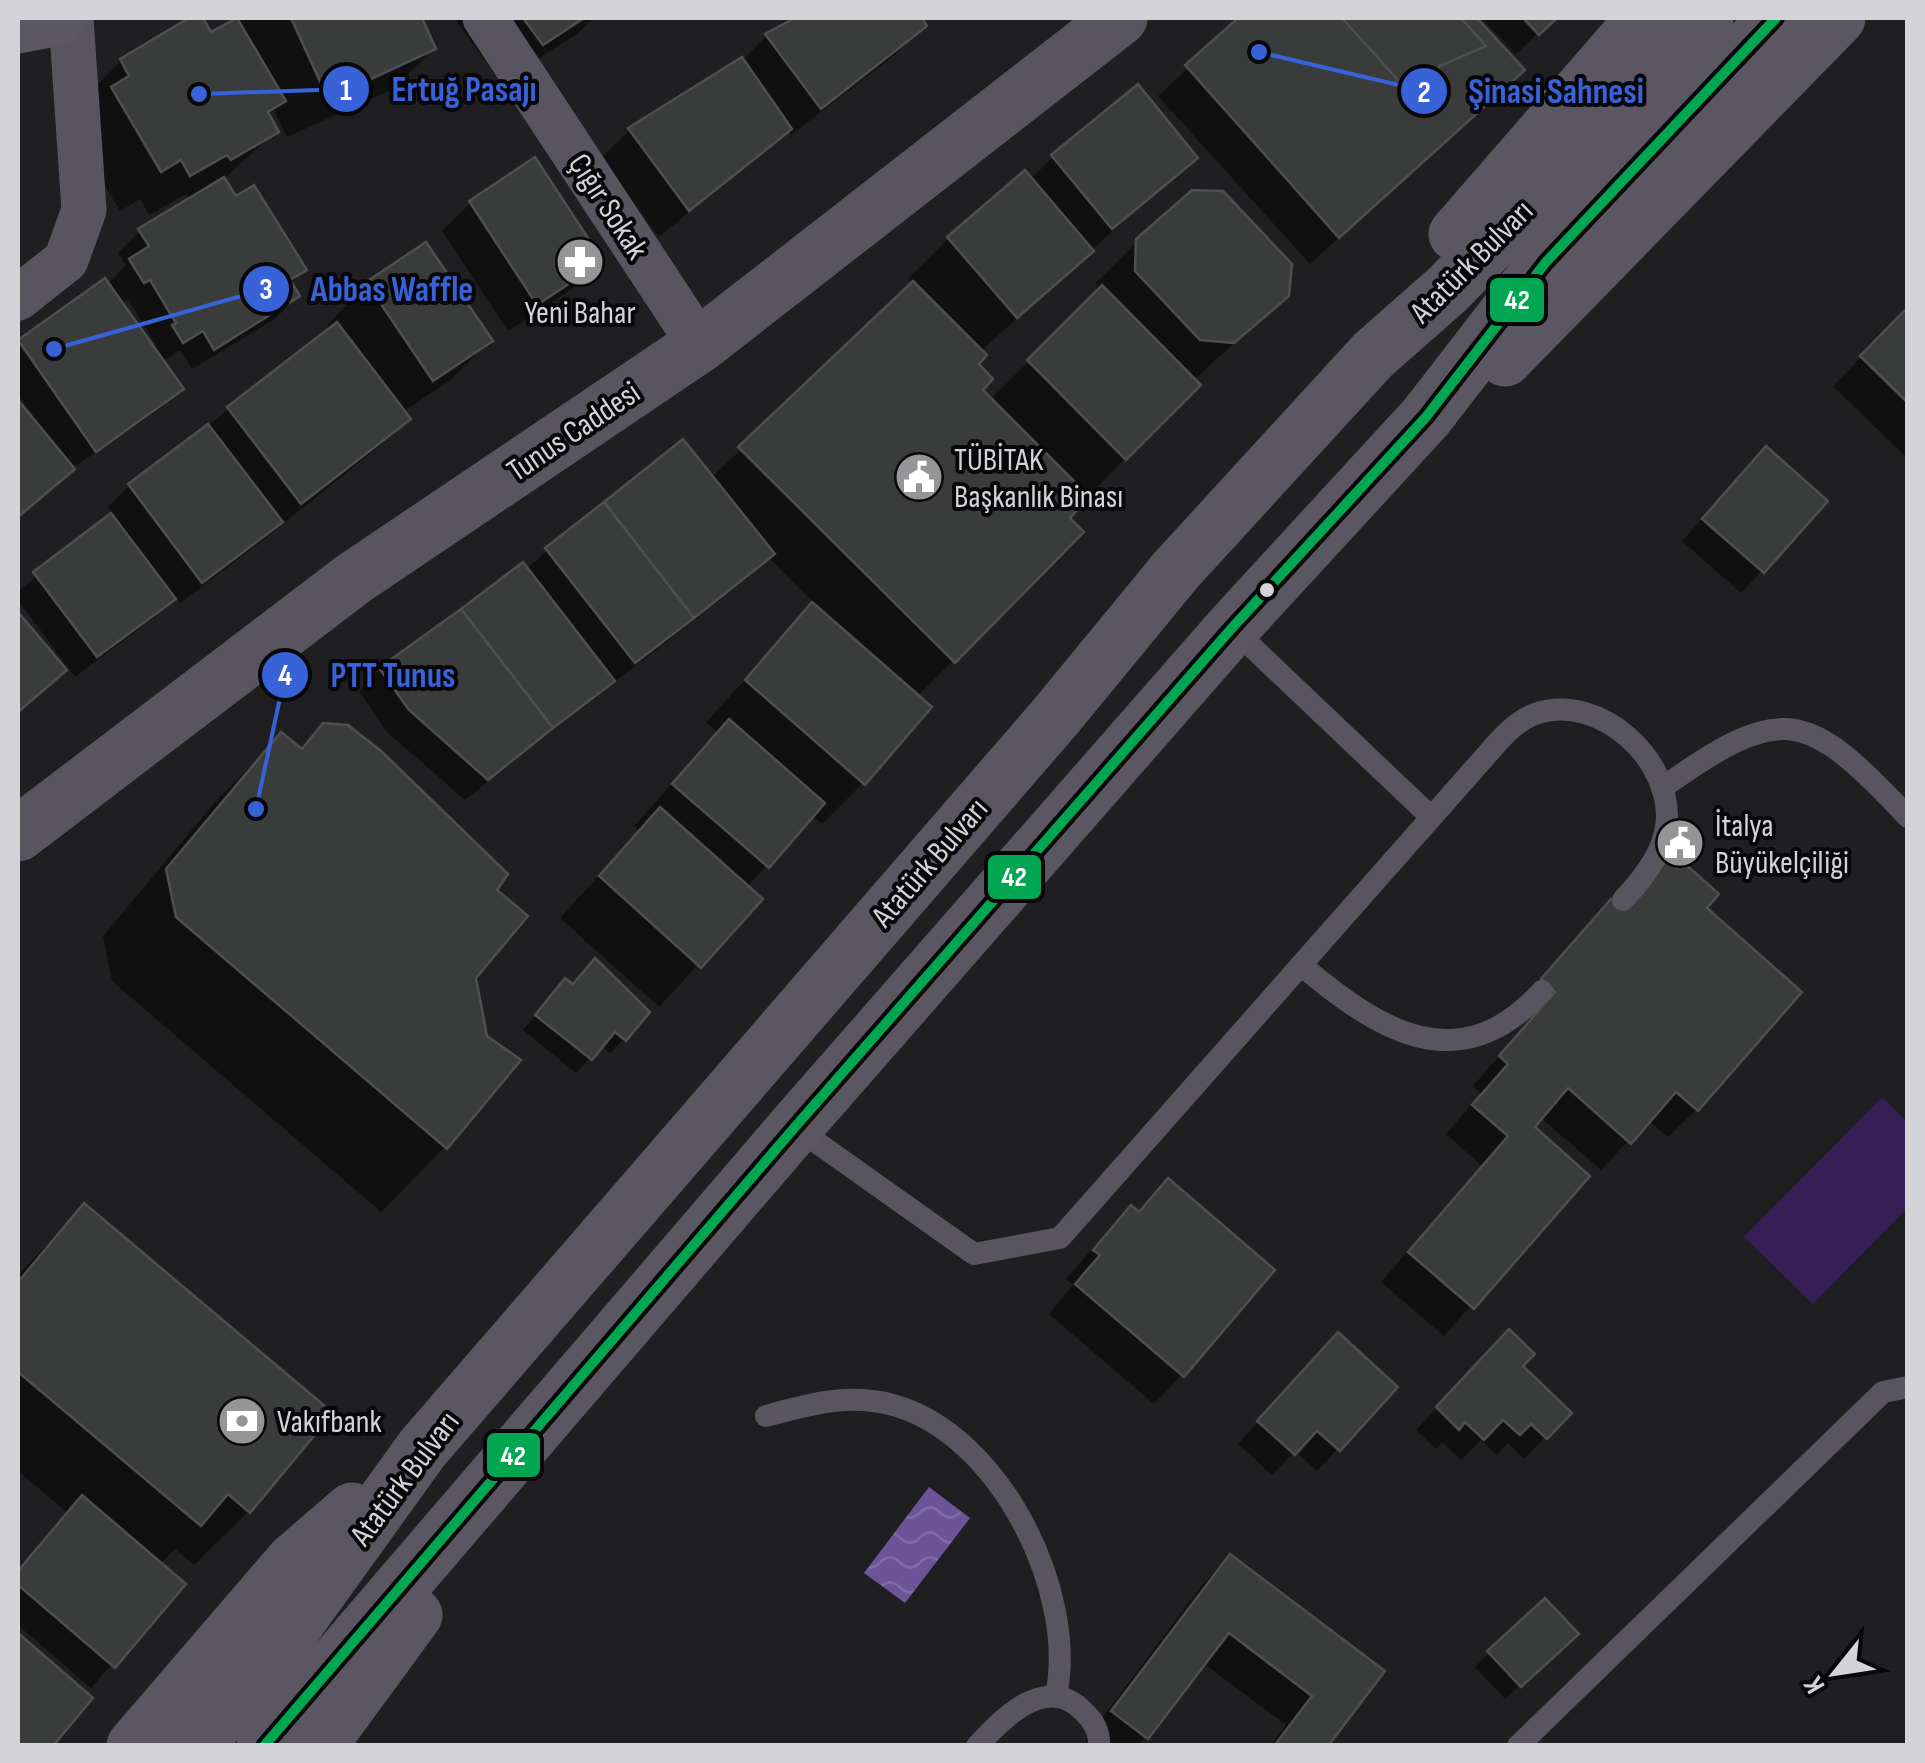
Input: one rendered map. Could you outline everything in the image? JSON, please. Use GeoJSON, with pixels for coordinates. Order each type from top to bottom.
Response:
{"type":"FeatureCollection","features":[{"type":"Feature","properties":{"kind":"main road"},"geometry":{"type":"LineString","coordinates":[[18,26],[58,18]]}},
{"type":"Feature","properties":{"kind":"main road"},"geometry":{"type":"LineString","coordinates":[[1373,355],[1428,268],[1493,186],[1644,18]]}},
{"type":"Feature","properties":{"kind":"main road","name":"Atatürk Bulvarı"},"geometry":{"type":"LineString","coordinates":[[197,1746],[294,1627],[422,1449],[1056,716],[1176,570],[1373,355],[1449,288],[1706,18]]}},
{"type":"Feature","properties":{"kind":"main road"},"geometry":{"type":"LineString","coordinates":[[1426,417],[1546,262],[1776,18]]}},
{"type":"Feature","properties":{"kind":"main road"},"geometry":{"type":"LineString","coordinates":[[1426,417],[1505,358],[1565,301],[1838,18]]}},
{"type":"Feature","properties":{"kind":"main road","name":"Atatürk Bulvarı"},"geometry":{"type":"LineString","coordinates":[[264,1746],[1232,628],[1426,417]]}},
{"type":"Feature","properties":{"kind":"main road"},"geometry":{"type":"LineString","coordinates":[[134,1746],[292,1561],[422,1449]]}},
{"type":"Feature","properties":{"kind":"main road"},"geometry":{"type":"LineString","coordinates":[[331,1741],[402,1638],[483,1495]]}},
{"type":"Feature","properties":{"kind":"street"},"geometry":{"type":"LineString","coordinates":[[18,298],[66,260],[84,210],[71,18]]}},
{"type":"Feature","properties":{"kind":"street","name":"Çığır Sokak"},"geometry":{"type":"LineString","coordinates":[[485,18],[700,345]]}},
{"type":"Feature","properties":{"kind":"street","name":"Tunus Caddesi"},"geometry":{"type":"LineString","coordinates":[[18,834],[353,579],[700,345],[1120,18]]}},
{"type":"Feature","properties":{"kind":"lane"},"geometry":{"type":"LineString","coordinates":[[1232,628],[1431,817]]}},
{"type":"Feature","properties":{"kind":"lane"},"geometry":{"type":"LineString","coordinates":[[796,1127],[974,1254],[1060,1238],[1510,729],[1548,711],[1596,719],[1628,735],[1640,748],[1662,788],[1666,812],[1663,840],[1658,854],[1623,900]]}},
{"type":"Feature","properties":{"kind":"lane"},"geometry":{"type":"LineString","coordinates":[[1662,788],[1747,734],[1788,728],[1840,748],[1908,817]]}},
{"type":"Feature","properties":{"kind":"lane"},"geometry":{"type":"LineString","coordinates":[[1301,965],[1366,1016],[1430,1041],[1484,1033],[1518,1013],[1542,991]]}},
{"type":"Feature","properties":{"kind":"lane"},"geometry":{"type":"LineString","coordinates":[[1518,1746],[1884,1392],[1908,1387]]}},
{"type":"Feature","properties":{"kind":"lane"},"geometry":{"type":"LineString","coordinates":[[766,1416],[843,1400],[894,1406],[938,1426],[987,1468],[1010,1500],[1044,1575],[1060,1640],[1062,1670],[1056,1696]]}},
{"type":"Feature","properties":{"kind":"lane"},"geometry":{"type":"LineString","coordinates":[[977,1746],[1004,1717],[1032,1699],[1056,1696],[1079,1706],[1092,1720],[1100,1746]]}},
{"type":"Feature","properties":{"kind":"shaded area"},"geometry":{"type":"Polygon","coordinates":[[[1882,1097],[1907,1122],[1907,1208],[1813,1304],[1744,1237],[1882,1097]]]}},
{"type":"Feature","properties":{"kind":"water"},"geometry":{"type":"Polygon","coordinates":[[[929,1487],[970,1518],[905,1603],[864,1573],[929,1487]]]}},
{"type":"Feature","properties":{"kind":"building"},"geometry":{"type":"Polygon","coordinates":[[[189,18],[203,18],[211,32],[237,18],[286,101],[268,112],[279,132],[231,160],[227,155],[190,176],[181,160],[161,172],[111,87],[129,76],[120,59],[189,18]]]}},
{"type":"Feature","properties":{"kind":"building"},"geometry":{"type":"Polygon","coordinates":[[[291,18],[422,18],[436,49],[328,99],[291,18]]]}},
{"type":"Feature","properties":{"kind":"building"},"geometry":{"type":"Polygon","coordinates":[[[523,18],[584,18],[543,45],[523,18]]]}},
{"type":"Feature","properties":{"kind":"building"},"geometry":{"type":"Polygon","coordinates":[[[795,18],[922,18],[927,26],[821,109],[765,34],[795,18]]]}},
{"type":"Feature","properties":{"kind":"building"},"geometry":{"type":"Polygon","coordinates":[[[1238,18],[1477,18],[1525,70],[1339,238],[1185,65],[1238,18]]]}},
{"type":"Feature","properties":{"kind":"building"},"geometry":{"type":"Polygon","coordinates":[[[1342,18],[1461,18],[1486,46],[1440,66],[1416,100],[1342,18]]]}},
{"type":"Feature","properties":{"kind":"building"},"geometry":{"type":"Polygon","coordinates":[[[1523,18],[1557,18],[1539,35],[1523,18]]]}},
{"type":"Feature","properties":{"kind":"building"},"geometry":{"type":"Polygon","coordinates":[[[742,57],[792,129],[689,211],[628,128],[742,57]]]}},
{"type":"Feature","properties":{"kind":"building"},"geometry":{"type":"Polygon","coordinates":[[[1138,84],[1198,158],[1112,229],[1051,155],[1138,84]]]}},
{"type":"Feature","properties":{"kind":"building"},"geometry":{"type":"Polygon","coordinates":[[[535,157],[603,261],[537,305],[469,201],[535,157]]]}},
{"type":"Feature","properties":{"kind":"building"},"geometry":{"type":"Polygon","coordinates":[[[1025,170],[1094,251],[1017,318],[947,237],[1025,170]]]}},
{"type":"Feature","properties":{"kind":"building"},"geometry":{"type":"Polygon","coordinates":[[[224,177],[236,196],[254,185],[307,270],[290,280],[300,296],[214,350],[203,331],[183,343],[172,325],[176,323],[150,280],[144,283],[129,259],[149,246],[138,229],[224,177]]]}},
{"type":"Feature","properties":{"kind":"building"},"geometry":{"type":"Polygon","coordinates":[[[1192,190],[1223,191],[1292,264],[1289,296],[1234,343],[1200,340],[1135,271],[1136,239],[1192,190]]]}},
{"type":"Feature","properties":{"kind":"building"},"geometry":{"type":"Polygon","coordinates":[[[426,242],[493,341],[433,381],[366,282],[426,242]]]}},
{"type":"Feature","properties":{"kind":"building"},"geometry":{"type":"Polygon","coordinates":[[[105,278],[184,389],[96,452],[18,340],[105,278]]]}},
{"type":"Feature","properties":{"kind":"building","name":"TÜBİTAK Başkanlık Binası"},"geometry":{"type":"Polygon","coordinates":[[[913,281],[987,355],[979,364],[993,379],[983,390],[1090,497],[1070,518],[1084,532],[955,663],[738,447],[913,281]]]}},
{"type":"Feature","properties":{"kind":"building"},"geometry":{"type":"Polygon","coordinates":[[[1102,285],[1201,385],[1126,460],[1027,360],[1102,285]]]}},
{"type":"Feature","properties":{"kind":"building"},"geometry":{"type":"Polygon","coordinates":[[[1908,307],[1908,403],[1860,356],[1908,307]]]}},
{"type":"Feature","properties":{"kind":"building"},"geometry":{"type":"Polygon","coordinates":[[[337,322],[411,419],[301,504],[227,407],[337,322]]]}},
{"type":"Feature","properties":{"kind":"building"},"geometry":{"type":"Polygon","coordinates":[[[18,400],[75,469],[18,517],[18,400]]]}},
{"type":"Feature","properties":{"kind":"building"},"geometry":{"type":"Polygon","coordinates":[[[208,424],[283,522],[202,583],[128,484],[208,424]]]}},
{"type":"Feature","properties":{"kind":"building"},"geometry":{"type":"Polygon","coordinates":[[[683,439],[775,554],[694,618],[604,502],[683,439]]]}},
{"type":"Feature","properties":{"kind":"building"},"geometry":{"type":"Polygon","coordinates":[[[1766,446],[1828,501],[1764,573],[1702,519],[1766,446]]]}},
{"type":"Feature","properties":{"kind":"building"},"geometry":{"type":"Polygon","coordinates":[[[604,502],[694,618],[635,663],[545,548],[604,502]]]}},
{"type":"Feature","properties":{"kind":"building"},"geometry":{"type":"Polygon","coordinates":[[[111,513],[176,599],[97,657],[33,572],[111,513]]]}},
{"type":"Feature","properties":{"kind":"building"},"geometry":{"type":"Polygon","coordinates":[[[523,562],[615,681],[553,728],[461,609],[523,562]]]}},
{"type":"Feature","properties":{"kind":"building"},"geometry":{"type":"Polygon","coordinates":[[[812,602],[932,707],[865,785],[745,680],[812,602]]]}},
{"type":"Feature","properties":{"kind":"building"},"geometry":{"type":"Polygon","coordinates":[[[461,609],[553,728],[488,780],[409,710],[379,668],[461,609]]]}},
{"type":"Feature","properties":{"kind":"building"},"geometry":{"type":"Polygon","coordinates":[[[18,612],[67,670],[18,712],[18,612]]]}},
{"type":"Feature","properties":{"kind":"building"},"geometry":{"type":"Polygon","coordinates":[[[729,719],[825,803],[769,868],[672,784],[729,719]]]}},
{"type":"Feature","properties":{"kind":"building"},"geometry":{"type":"Polygon","coordinates":[[[323,723],[348,725],[381,751],[508,874],[497,890],[528,916],[476,978],[487,1036],[521,1060],[447,1149],[176,917],[166,869],[281,732],[302,749],[323,723]]]}},
{"type":"Feature","properties":{"kind":"building"},"geometry":{"type":"Polygon","coordinates":[[[660,807],[763,899],[701,968],[599,876],[660,807]]]}},
{"type":"Feature","properties":{"kind":"building"},"geometry":{"type":"Polygon","coordinates":[[[1673,853],[1719,894],[1707,908],[1802,992],[1698,1111],[1676,1092],[1631,1144],[1568,1088],[1535,1127],[1590,1176],[1474,1309],[1408,1252],[1508,1136],[1472,1105],[1508,1064],[1499,1056],[1555,992],[1541,979],[1611,899],[1624,910],[1673,853]]]}},
{"type":"Feature","properties":{"kind":"building"},"geometry":{"type":"Polygon","coordinates":[[[595,958],[650,1012],[626,1041],[615,1032],[592,1060],[535,1015],[565,978],[573,984],[595,958]]]}},
{"type":"Feature","properties":{"kind":"building"},"geometry":{"type":"Polygon","coordinates":[[[1168,1178],[1275,1270],[1184,1377],[1075,1284],[1100,1255],[1093,1250],[1131,1205],[1139,1212],[1168,1178]]]}},
{"type":"Feature","properties":{"kind":"building"},"geometry":{"type":"Polygon","coordinates":[[[84,1203],[333,1413],[250,1513],[228,1494],[201,1526],[18,1372],[18,1282],[84,1203]]]}},
{"type":"Feature","properties":{"kind":"building"},"geometry":{"type":"Polygon","coordinates":[[[1509,1329],[1535,1354],[1523,1366],[1572,1413],[1547,1439],[1531,1424],[1520,1435],[1503,1420],[1484,1440],[1465,1422],[1459,1430],[1436,1407],[1509,1329]]]}},
{"type":"Feature","properties":{"kind":"building"},"geometry":{"type":"Polygon","coordinates":[[[1338,1332],[1398,1387],[1340,1451],[1317,1431],[1295,1455],[1257,1421],[1338,1332]]]}},
{"type":"Feature","properties":{"kind":"building"},"geometry":{"type":"Polygon","coordinates":[[[82,1495],[186,1584],[115,1668],[18,1585],[18,1571],[82,1495]]]}},
{"type":"Feature","properties":{"kind":"building"},"geometry":{"type":"Polygon","coordinates":[[[1230,1554],[1385,1671],[1328,1746],[1274,1746],[1312,1696],[1229,1633],[1148,1739],[1111,1711],[1230,1554]]]}},
{"type":"Feature","properties":{"kind":"building"},"geometry":{"type":"Polygon","coordinates":[[[1545,1598],[1579,1634],[1521,1687],[1487,1651],[1545,1598]]]}},
{"type":"Feature","properties":{"kind":"building"},"geometry":{"type":"Polygon","coordinates":[[[18,1633],[93,1698],[53,1746],[18,1746],[18,1633]]]}},
{"type":"Feature","properties":{"kind":"transit line","name":"42"},"geometry":{"type":"LineString","coordinates":[[264,1746],[795,1127],[1232,628],[1426,417],[1546,262],[1776,18]]}},
{"type":"Feature","properties":{"kind":"place","name":"Şinasi Sahnesi"},"geometry":{"type":"Point","coordinates":[1259,52]}},
{"type":"Feature","properties":{"kind":"place","name":"Ertuğ Pasajı"},"geometry":{"type":"Point","coordinates":[199,94]}},
{"type":"Feature","properties":{"kind":"place","name":"Yeni Bahar"},"geometry":{"type":"Point","coordinates":[580,262]}},
{"type":"Feature","properties":{"kind":"place","name":"Abbas Waffle"},"geometry":{"type":"Point","coordinates":[54,349]}},
{"type":"Feature","properties":{"kind":"place","name":"TÜBİTAK Başkanlık Binası"},"geometry":{"type":"Point","coordinates":[919,477]}},
{"type":"Feature","properties":{"kind":"place","name":"PTT Tunus"},"geometry":{"type":"Point","coordinates":[256,809]}},
{"type":"Feature","properties":{"kind":"place","name":"İtalya Büyükelçiliği"},"geometry":{"type":"Point","coordinates":[1680,843]}},
{"type":"Feature","properties":{"kind":"place","name":"Vakıfbank"},"geometry":{"type":"Point","coordinates":[242,1421]}}]}
